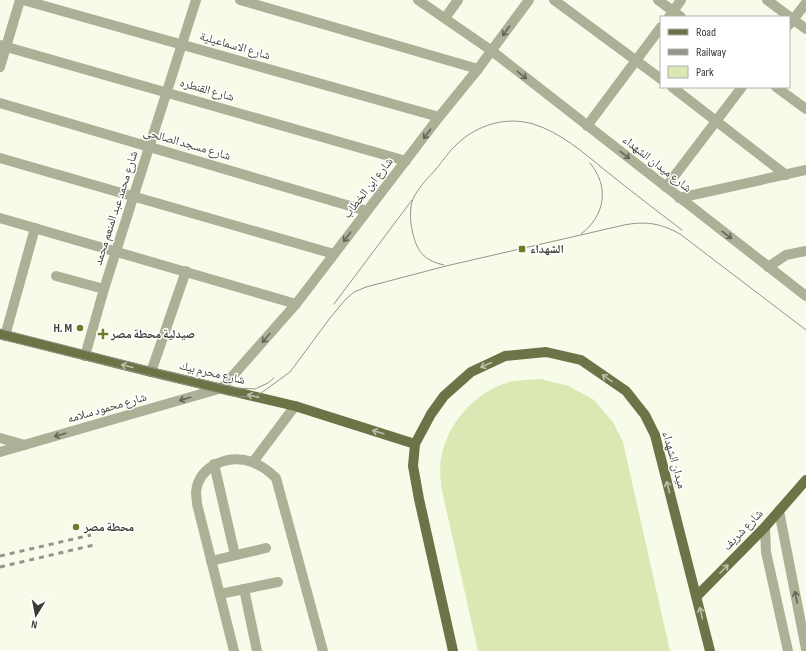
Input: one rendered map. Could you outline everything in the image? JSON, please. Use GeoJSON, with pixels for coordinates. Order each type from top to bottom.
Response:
{"type":"FeatureCollection","features":[{"type":"Feature","properties":{"kind":"main road","name":"شارع محرم بيك"},"geometry":{"type":"LineString","coordinates":[[3,335],[295,406],[415,444]]}},
{"type":"Feature","properties":{"kind":"main road","name":"ميدان الشهداء"},"geometry":{"type":"LineString","coordinates":[[453,651],[419,499],[413,466],[415,444],[431,414],[444,396],[471,372],[505,356],[546,352],[581,360],[626,391],[645,415],[655,435],[710,651]]}},
{"type":"Feature","properties":{"kind":"main road","name":"شارع شريف"},"geometry":{"type":"LineString","coordinates":[[696,596],[765,527],[806,480]]}},
{"type":"Feature","properties":{"kind":"street","name":"شارع الاسماعيلية"},"geometry":{"type":"LineString","coordinates":[[22,0],[182,44],[439,118]]}},
{"type":"Feature","properties":{"kind":"street"},"geometry":{"type":"LineString","coordinates":[[0,67],[3,46],[22,0]]}},
{"type":"Feature","properties":{"kind":"street","name":"شارع محمد عبد المنعم محمد"},"geometry":{"type":"LineString","coordinates":[[85,356],[116,251],[196,0]]}},
{"type":"Feature","properties":{"kind":"street"},"geometry":{"type":"LineString","coordinates":[[240,0],[478,69]]}},
{"type":"Feature","properties":{"kind":"street","name":"شارع ميدان الشهداء"},"geometry":{"type":"LineString","coordinates":[[418,0],[492,51],[806,296]]}},
{"type":"Feature","properties":{"kind":"street"},"geometry":{"type":"LineString","coordinates":[[445,18],[458,0]]}},
{"type":"Feature","properties":{"kind":"street","name":"شارع ابن الخطاب"},"geometry":{"type":"LineString","coordinates":[[222,388],[296,304],[530,0]]}},
{"type":"Feature","properties":{"kind":"street"},"geometry":{"type":"LineString","coordinates":[[554,0],[660,78]]}},
{"type":"Feature","properties":{"kind":"street"},"geometry":{"type":"LineString","coordinates":[[658,0],[674,15],[681,0]]}},
{"type":"Feature","properties":{"kind":"street"},"geometry":{"type":"LineString","coordinates":[[767,0],[784,16]]}},
{"type":"Feature","properties":{"kind":"street"},"geometry":{"type":"LineString","coordinates":[[806,3],[791,22],[806,29]]}},
{"type":"Feature","properties":{"kind":"street"},"geometry":{"type":"LineString","coordinates":[[587,126],[660,28]]}},
{"type":"Feature","properties":{"kind":"street","name":"شارع القنطره"},"geometry":{"type":"LineString","coordinates":[[3,46],[406,161]]}},
{"type":"Feature","properties":{"kind":"street"},"geometry":{"type":"LineString","coordinates":[[673,88],[717,120],[786,175]]}},
{"type":"Feature","properties":{"kind":"street"},"geometry":{"type":"LineString","coordinates":[[666,187],[741,88]]}},
{"type":"Feature","properties":{"kind":"street"},"geometry":{"type":"LineString","coordinates":[[777,88],[806,109]]}},
{"type":"Feature","properties":{"kind":"street","name":"شارع مسجد الصالحى"},"geometry":{"type":"LineString","coordinates":[[0,103],[367,211]]}},
{"type":"Feature","properties":{"kind":"street"},"geometry":{"type":"LineString","coordinates":[[0,158],[334,254]]}},
{"type":"Feature","properties":{"kind":"street"},"geometry":{"type":"LineString","coordinates":[[679,198],[806,170]]}},
{"type":"Feature","properties":{"kind":"street"},"geometry":{"type":"LineString","coordinates":[[0,218],[296,304]]}},
{"type":"Feature","properties":{"kind":"street"},"geometry":{"type":"LineString","coordinates":[[3,335],[35,228]]}},
{"type":"Feature","properties":{"kind":"street"},"geometry":{"type":"LineString","coordinates":[[768,267],[786,255],[806,251]]}},
{"type":"Feature","properties":{"kind":"street"},"geometry":{"type":"LineString","coordinates":[[151,372],[186,272]]}},
{"type":"Feature","properties":{"kind":"street"},"geometry":{"type":"LineString","coordinates":[[56,276],[104,290]]}},
{"type":"Feature","properties":{"kind":"street","name":"شارع محمود سلامه"},"geometry":{"type":"LineString","coordinates":[[0,452],[222,388]]}},
{"type":"Feature","properties":{"kind":"street"},"geometry":{"type":"LineString","coordinates":[[253,462],[295,406]]}},
{"type":"Feature","properties":{"kind":"street"},"geometry":{"type":"LineString","coordinates":[[0,438],[25,445]]}},
{"type":"Feature","properties":{"kind":"street"},"geometry":{"type":"LineString","coordinates":[[234,651],[197,504],[196,492],[199,481],[206,471],[214,464],[240,459],[253,462],[276,478],[323,651]]}},
{"type":"Feature","properties":{"kind":"street"},"geometry":{"type":"LineString","coordinates":[[214,464],[235,556]]}},
{"type":"Feature","properties":{"kind":"street"},"geometry":{"type":"LineString","coordinates":[[779,511],[806,649]]}},
{"type":"Feature","properties":{"kind":"street"},"geometry":{"type":"LineString","coordinates":[[765,527],[766,552],[788,651]]}},
{"type":"Feature","properties":{"kind":"street"},"geometry":{"type":"LineString","coordinates":[[211,561],[266,548]]}},
{"type":"Feature","properties":{"kind":"street"},"geometry":{"type":"LineString","coordinates":[[220,594],[278,582]]}},
{"type":"Feature","properties":{"kind":"street"},"geometry":{"type":"LineString","coordinates":[[244,589],[257,651]]}},
{"type":"Feature","properties":{"kind":"green space"},"geometry":{"type":"Polygon","coordinates":[[[540,379],[569,386],[594,400],[613,422],[623,442],[670,651],[478,651],[441,486],[441,459],[449,433],[464,411],[474,402],[496,387],[509,382],[540,379]]]}},
{"type":"Feature","properties":{"kind":"tram line"},"geometry":{"type":"LineString","coordinates":[[444,265],[429,260],[417,246],[414,239],[411,220],[413,198],[451,150],[465,137],[483,127],[502,122],[523,122],[533,124],[553,132],[580,150],[682,230]]}},
{"type":"Feature","properties":{"kind":"tram line"},"geometry":{"type":"LineString","coordinates":[[581,234],[595,219],[600,210],[602,201],[600,182],[590,163]]}},
{"type":"Feature","properties":{"kind":"tram line"},"geometry":{"type":"LineString","coordinates":[[334,304],[412,200]]}},
{"type":"Feature","properties":{"kind":"tram line"},"geometry":{"type":"LineString","coordinates":[[0,339],[228,395],[238,397],[257,396],[290,372],[330,318],[354,292],[366,287],[446,266],[624,225],[639,223],[659,225],[680,234],[806,330]]}},
{"type":"Feature","properties":{"kind":"tram line"},"geometry":{"type":"LineString","coordinates":[[0,329],[237,388],[255,389],[268,383],[274,378]]}},
{"type":"Feature","properties":{"kind":"railway"},"geometry":{"type":"LineString","coordinates":[[0,556],[91,535]]}},
{"type":"Feature","properties":{"kind":"railway"},"geometry":{"type":"LineString","coordinates":[[0,567],[94,545]]}},
{"type":"Feature","properties":{"kind":"place","name":"الشهداء"},"geometry":{"type":"Point","coordinates":[522,249]}},
{"type":"Feature","properties":{"kind":"place","name":"H. M"},"geometry":{"type":"Point","coordinates":[80,328]}},
{"type":"Feature","properties":{"kind":"place","name":"صيدلية محطة مصر"},"geometry":{"type":"Point","coordinates":[103,334]}},
{"type":"Feature","properties":{"kind":"place","name":"محطة مصر"},"geometry":{"type":"Point","coordinates":[76,527]}}]}
